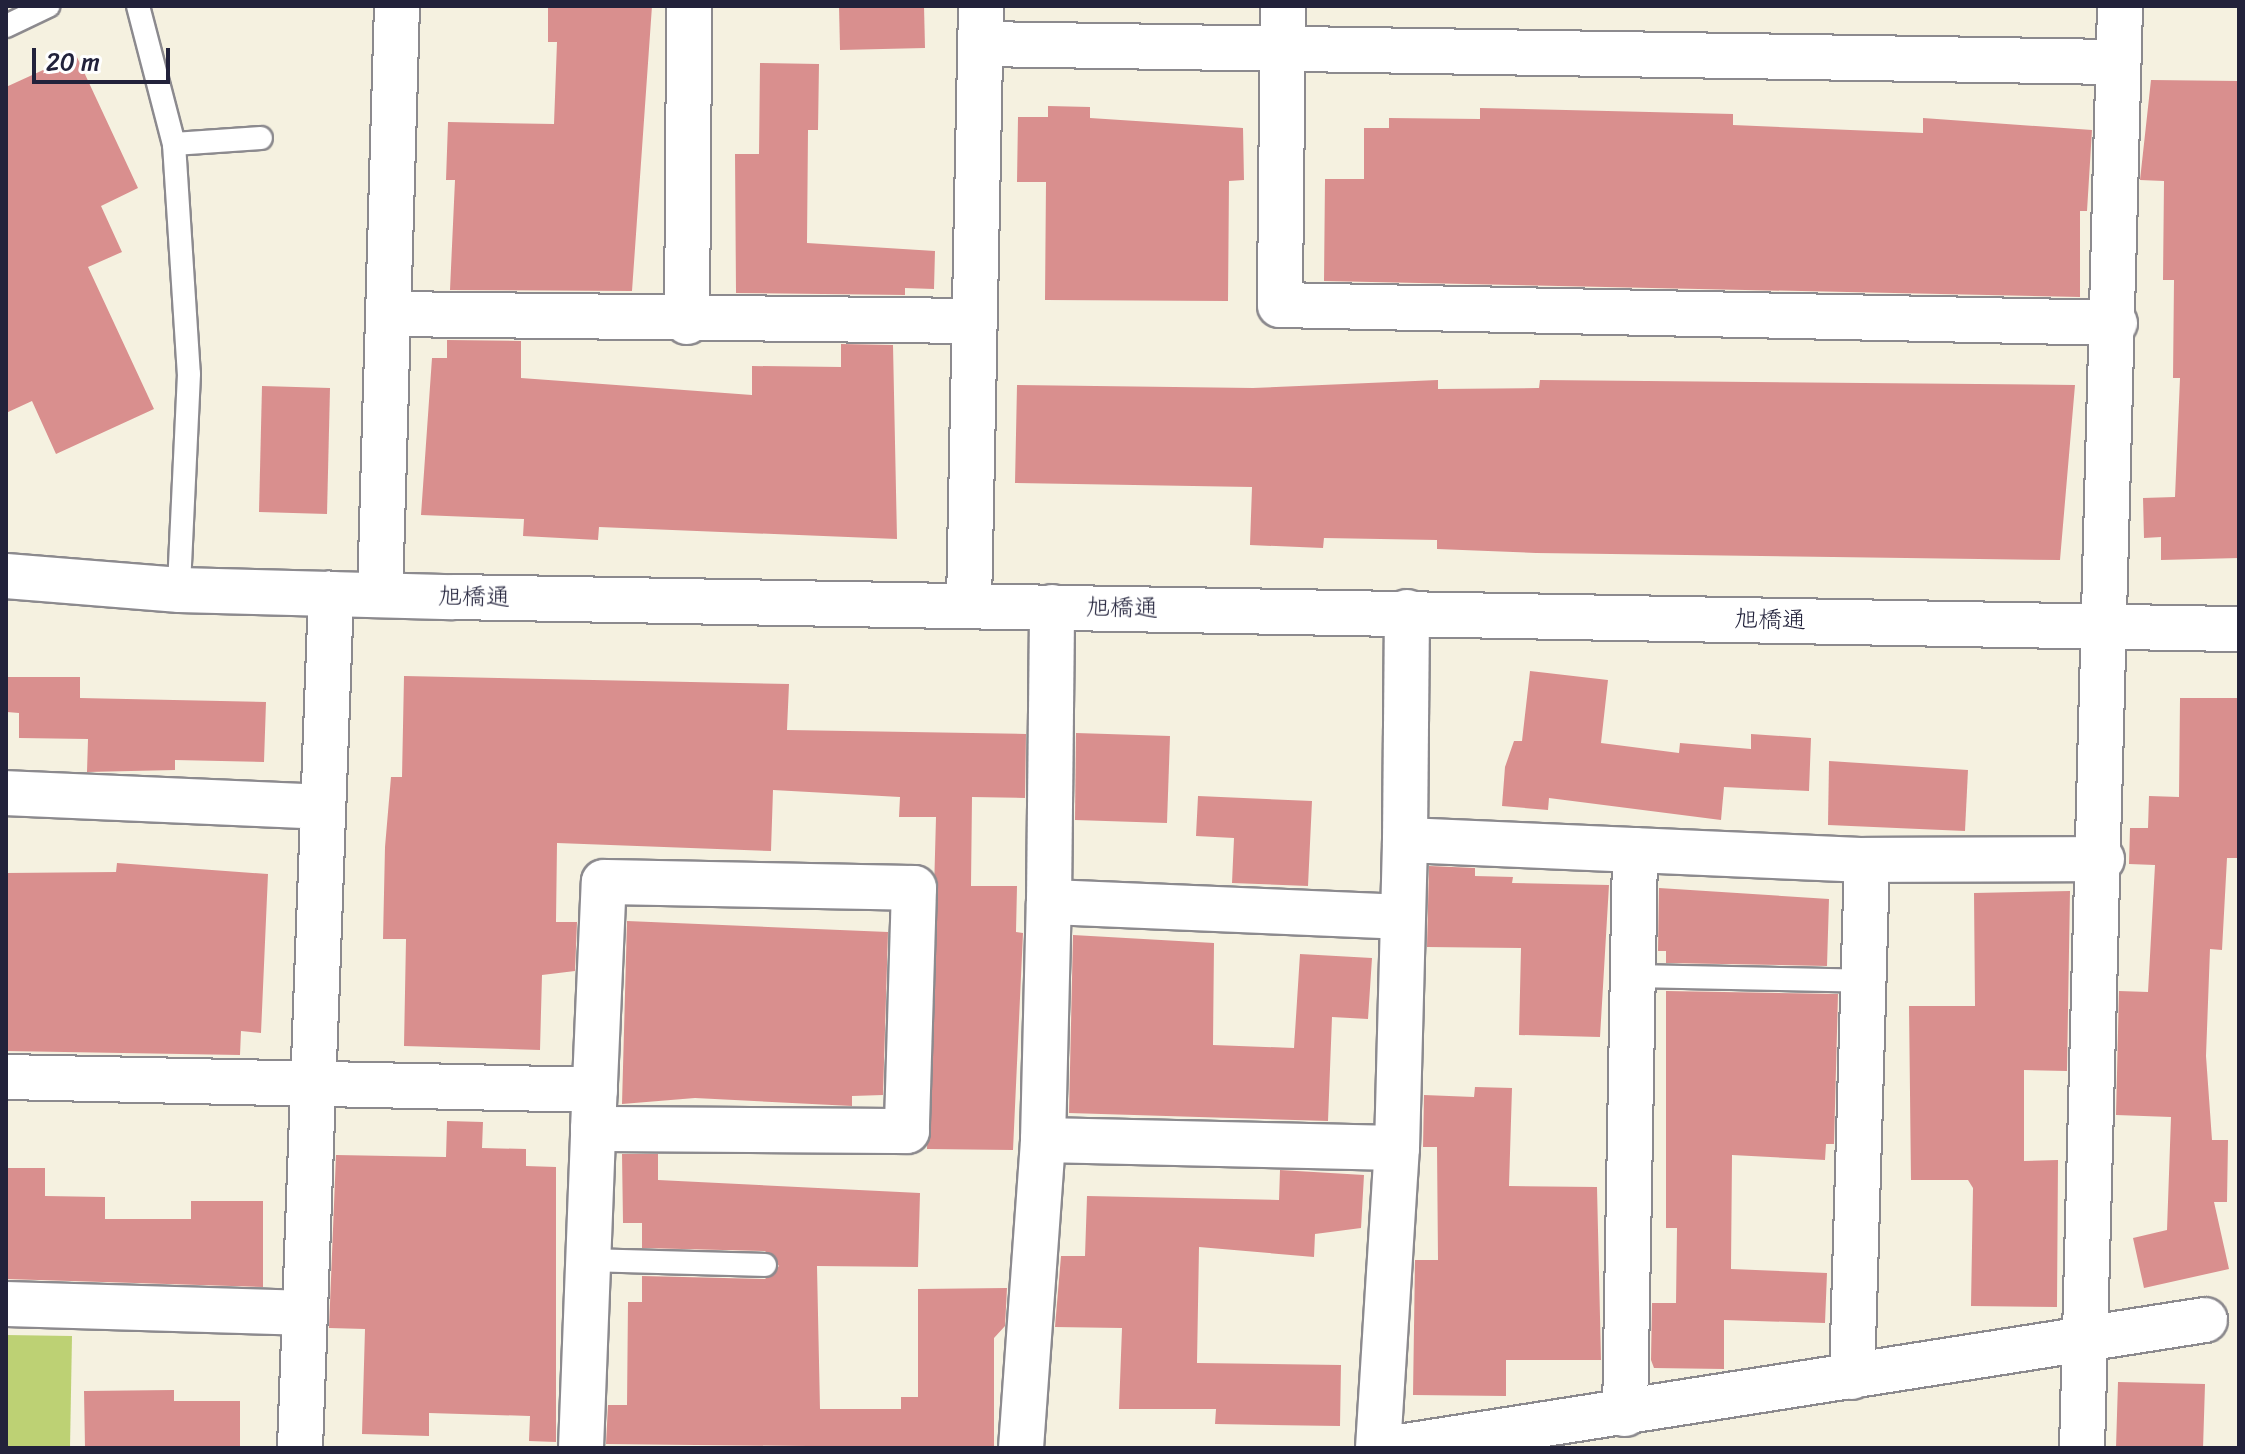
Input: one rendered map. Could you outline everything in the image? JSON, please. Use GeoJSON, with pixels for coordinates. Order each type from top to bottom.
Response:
{"type":"FeatureCollection","features":[{"type":"Feature","properties":{"kind":"street"},"geometry":{"type":"LineString","coordinates":[[380,595],[397,6]]}},
{"type":"Feature","properties":{"kind":"street"},"geometry":{"type":"LineString","coordinates":[[687,322],[689,6]]}},
{"type":"Feature","properties":{"kind":"street"},"geometry":{"type":"LineString","coordinates":[[2082,1448],[2102,859],[2120,6]]}},
{"type":"Feature","properties":{"kind":"street"},"geometry":{"type":"LineString","coordinates":[[969,604],[969,321],[981,25],[1282,26],[2117,62]]}},
{"type":"Feature","properties":{"kind":"street"},"geometry":{"type":"LineString","coordinates":[[1282,26],[1280,305],[2115,323]]}},
{"type":"Feature","properties":{"kind":"street"},"geometry":{"type":"LineString","coordinates":[[390,314],[687,322],[969,321]]}},
{"type":"Feature","properties":{"kind":"street","name":"旭橋通"},"geometry":{"type":"LineString","coordinates":[[6,576],[179,590],[331,594],[2239,629]]}},
{"type":"Feature","properties":{"kind":"street"},"geometry":{"type":"LineString","coordinates":[[300,1448],[331,594]]}},
{"type":"Feature","properties":{"kind":"street"},"geometry":{"type":"LineString","coordinates":[[1021,1448],[1043,1140],[1052,607]]}},
{"type":"Feature","properties":{"kind":"street"},"geometry":{"type":"LineString","coordinates":[[1378,1448],[1397,1148],[1407,612]]}},
{"type":"Feature","properties":{"kind":"street"},"geometry":{"type":"LineString","coordinates":[[6,793],[322,807]]}},
{"type":"Feature","properties":{"kind":"street"},"geometry":{"type":"LineString","coordinates":[[1405,840],[1867,860],[2102,859]]}},
{"type":"Feature","properties":{"kind":"street"},"geometry":{"type":"LineString","coordinates":[[1625,1414],[1635,850]]}},
{"type":"Feature","properties":{"kind":"street"},"geometry":{"type":"LineString","coordinates":[[1852,1377],[1866,981],[1867,860]]}},
{"type":"Feature","properties":{"kind":"street"},"geometry":{"type":"LineString","coordinates":[[6,1077],[313,1087],[594,1109],[907,1131],[914,888],[604,882],[594,1109],[581,1448]]}},
{"type":"Feature","properties":{"kind":"street"},"geometry":{"type":"LineString","coordinates":[[1049,902],[1401,917]]}},
{"type":"Feature","properties":{"kind":"street"},"geometry":{"type":"LineString","coordinates":[[1043,1140],[1397,1148]]}},
{"type":"Feature","properties":{"kind":"street"},"geometry":{"type":"LineString","coordinates":[[6,1304],[304,1313]]}},
{"type":"Feature","properties":{"kind":"street"},"geometry":{"type":"LineString","coordinates":[[1393,1448],[1625,1414],[2205,1320]]}},
{"type":"Feature","properties":{"kind":"lane"},"geometry":{"type":"LineString","coordinates":[[6,26],[48,6]]}},
{"type":"Feature","properties":{"kind":"lane"},"geometry":{"type":"LineString","coordinates":[[138,6],[174,144],[189,374],[179,590]]}},
{"type":"Feature","properties":{"kind":"lane"},"geometry":{"type":"LineString","coordinates":[[174,144],[261,138]]}},
{"type":"Feature","properties":{"kind":"lane"},"geometry":{"type":"LineString","coordinates":[[1633,976],[1866,981]]}},
{"type":"Feature","properties":{"kind":"lane"},"geometry":{"type":"LineString","coordinates":[[588,1260],[765,1265]]}},
{"type":"Feature","properties":{"kind":"green space"},"geometry":{"type":"Polygon","coordinates":[[[6,1335],[72,1336],[70,1448],[6,1448],[6,1335]]]}},
{"type":"Feature","properties":{"kind":"building"},"geometry":{"type":"Polygon","coordinates":[[[548,6],[652,6],[632,291],[450,290],[455,180],[446,180],[448,122],[554,124],[557,42],[548,42],[548,6]]]}},
{"type":"Feature","properties":{"kind":"building"},"geometry":{"type":"Polygon","coordinates":[[[839,6],[924,6],[925,48],[840,50],[839,6]]]}},
{"type":"Feature","properties":{"kind":"building"},"geometry":{"type":"Polygon","coordinates":[[[76,55],[138,188],[101,206],[122,252],[88,267],[154,409],[56,454],[32,401],[6,413],[6,87],[76,55]]]}},
{"type":"Feature","properties":{"kind":"building"},"geometry":{"type":"Polygon","coordinates":[[[760,63],[819,64],[818,130],[808,130],[807,243],[935,251],[934,289],[905,288],[905,295],[736,293],[735,154],[759,154],[760,63]]]}},
{"type":"Feature","properties":{"kind":"building"},"geometry":{"type":"Polygon","coordinates":[[[2151,80],[2239,81],[2239,558],[2161,560],[2161,537],[2144,538],[2143,498],[2175,497],[2180,378],[2173,378],[2174,280],[2163,280],[2164,181],[2140,180],[2151,80]]]}},
{"type":"Feature","properties":{"kind":"building"},"geometry":{"type":"Polygon","coordinates":[[[1048,106],[1090,107],[1090,118],[1243,128],[1244,180],[1229,181],[1228,301],[1045,300],[1046,182],[1017,182],[1018,117],[1048,117],[1048,106]]]}},
{"type":"Feature","properties":{"kind":"building"},"geometry":{"type":"Polygon","coordinates":[[[1480,108],[1733,114],[1733,125],[1923,133],[1923,118],[2092,130],[2087,211],[2080,211],[2080,297],[1324,281],[1325,179],[1364,179],[1364,128],[1389,128],[1389,118],[1480,119],[1480,108]]]}},
{"type":"Feature","properties":{"kind":"building"},"geometry":{"type":"Polygon","coordinates":[[[447,340],[521,341],[521,378],[752,395],[752,366],[841,367],[841,344],[893,345],[897,539],[599,527],[598,540],[523,536],[524,519],[421,515],[432,358],[447,358],[447,340]]]}},
{"type":"Feature","properties":{"kind":"building"},"geometry":{"type":"Polygon","coordinates":[[[1438,380],[1438,389],[1539,388],[1540,380],[2075,385],[2060,560],[1536,553],[1437,549],[1437,540],[1324,538],[1323,548],[1250,545],[1252,487],[1015,483],[1017,385],[1253,388],[1438,380]]]}},
{"type":"Feature","properties":{"kind":"building"},"geometry":{"type":"Polygon","coordinates":[[[262,386],[330,388],[327,514],[259,512],[262,386]]]}},
{"type":"Feature","properties":{"kind":"building"},"geometry":{"type":"Polygon","coordinates":[[[1530,671],[1608,680],[1601,743],[1679,753],[1680,743],[1751,749],[1751,734],[1811,738],[1809,791],[1724,787],[1721,820],[1549,798],[1548,810],[1502,806],[1505,767],[1514,741],[1522,741],[1530,671]]]}},
{"type":"Feature","properties":{"kind":"building"},"geometry":{"type":"Polygon","coordinates":[[[404,676],[789,684],[787,730],[1026,734],[1025,798],[972,797],[971,886],[1017,886],[1016,932],[1023,933],[1013,1150],[927,1149],[936,817],[899,817],[900,797],[773,790],[771,851],[557,843],[556,922],[577,922],[575,971],[542,975],[540,1050],[404,1046],[406,939],[383,939],[385,847],[391,777],[402,777],[404,676]]]}},
{"type":"Feature","properties":{"kind":"building"},"geometry":{"type":"Polygon","coordinates":[[[8,677],[80,677],[80,698],[266,702],[264,762],[175,760],[175,770],[87,772],[88,739],[19,738],[19,713],[7,712],[8,677]]]}},
{"type":"Feature","properties":{"kind":"building"},"geometry":{"type":"Polygon","coordinates":[[[2180,698],[2238,698],[2239,858],[2227,858],[2222,950],[2210,949],[2206,1056],[2212,1140],[2228,1140],[2227,1202],[2214,1202],[2229,1269],[2144,1288],[2133,1238],[2167,1230],[2171,1117],[2116,1115],[2119,991],[2148,992],[2155,865],[2129,864],[2130,828],[2148,828],[2149,796],[2179,797],[2180,698]]]}},
{"type":"Feature","properties":{"kind":"building"},"geometry":{"type":"Polygon","coordinates":[[[1076,733],[1170,736],[1167,823],[1075,820],[1076,733]]]}},
{"type":"Feature","properties":{"kind":"building"},"geometry":{"type":"Polygon","coordinates":[[[1829,761],[1968,770],[1965,831],[1828,825],[1829,761]]]}},
{"type":"Feature","properties":{"kind":"building"},"geometry":{"type":"Polygon","coordinates":[[[1198,796],[1312,801],[1308,886],[1232,883],[1234,838],[1196,836],[1198,796]]]}},
{"type":"Feature","properties":{"kind":"building"},"geometry":{"type":"Polygon","coordinates":[[[117,863],[268,874],[261,1033],[241,1031],[240,1055],[6,1051],[6,873],[116,872],[117,863]]]}},
{"type":"Feature","properties":{"kind":"building"},"geometry":{"type":"Polygon","coordinates":[[[1429,866],[1475,868],[1475,876],[1513,877],[1512,883],[1609,885],[1600,1037],[1519,1035],[1521,948],[1427,947],[1429,866]]]}},
{"type":"Feature","properties":{"kind":"building"},"geometry":{"type":"Polygon","coordinates":[[[1659,888],[1829,899],[1827,966],[1666,963],[1666,951],[1658,951],[1659,888]]]}},
{"type":"Feature","properties":{"kind":"building"},"geometry":{"type":"Polygon","coordinates":[[[2070,891],[2067,1071],[2024,1070],[2024,1161],[2058,1160],[2057,1307],[1971,1306],[1973,1188],[1968,1180],[1911,1180],[1909,1006],[1975,1006],[1974,893],[2070,891]]]}},
{"type":"Feature","properties":{"kind":"building"},"geometry":{"type":"Polygon","coordinates":[[[627,921],[888,932],[883,1095],[852,1096],[852,1106],[695,1098],[622,1104],[627,921]]]}},
{"type":"Feature","properties":{"kind":"building"},"geometry":{"type":"Polygon","coordinates":[[[1073,935],[1214,943],[1213,1045],[1294,1048],[1300,954],[1372,958],[1368,1019],[1332,1017],[1328,1121],[1069,1113],[1073,935]]]}},
{"type":"Feature","properties":{"kind":"building"},"geometry":{"type":"Polygon","coordinates":[[[1666,991],[1838,994],[1834,1144],[1826,1144],[1825,1160],[1732,1155],[1731,1269],[1827,1273],[1825,1323],[1724,1320],[1724,1369],[1654,1368],[1651,1360],[1652,1303],[1676,1303],[1677,1228],[1666,1228],[1666,991]]]}},
{"type":"Feature","properties":{"kind":"building"},"geometry":{"type":"Polygon","coordinates":[[[1475,1087],[1512,1088],[1509,1186],[1597,1187],[1601,1360],[1506,1360],[1506,1396],[1413,1395],[1415,1260],[1438,1260],[1437,1147],[1423,1147],[1424,1095],[1474,1097],[1475,1087]]]}},
{"type":"Feature","properties":{"kind":"building"},"geometry":{"type":"Polygon","coordinates":[[[447,1121],[483,1122],[482,1148],[526,1149],[526,1166],[556,1167],[556,1442],[529,1441],[530,1416],[429,1413],[429,1436],[362,1434],[365,1329],[329,1328],[336,1155],[446,1157],[447,1121]]]}},
{"type":"Feature","properties":{"kind":"building"},"geometry":{"type":"Polygon","coordinates":[[[622,1154],[658,1154],[658,1180],[920,1193],[918,1267],[817,1266],[820,1409],[901,1409],[901,1397],[918,1397],[918,1289],[1007,1288],[1005,1326],[994,1338],[994,1448],[606,1444],[608,1405],[627,1405],[628,1302],[642,1302],[642,1276],[765,1279],[779,1266],[765,1251],[642,1248],[642,1223],[623,1223],[622,1154]]]}},
{"type":"Feature","properties":{"kind":"building"},"geometry":{"type":"Polygon","coordinates":[[[6,1168],[45,1168],[45,1196],[105,1197],[105,1219],[191,1219],[191,1201],[263,1201],[263,1287],[6,1279],[6,1168]]]}},
{"type":"Feature","properties":{"kind":"building"},"geometry":{"type":"Polygon","coordinates":[[[1280,1170],[1364,1175],[1361,1228],[1315,1234],[1314,1257],[1199,1247],[1197,1363],[1341,1365],[1340,1426],[1215,1424],[1216,1409],[1119,1409],[1122,1328],[1055,1327],[1061,1256],[1085,1256],[1087,1196],[1279,1200],[1280,1170]]]}},
{"type":"Feature","properties":{"kind":"building"},"geometry":{"type":"Polygon","coordinates":[[[2118,1382],[2205,1384],[2203,1448],[2116,1448],[2118,1382]]]}},
{"type":"Feature","properties":{"kind":"building"},"geometry":{"type":"Polygon","coordinates":[[[174,1390],[174,1401],[240,1401],[240,1448],[85,1448],[84,1391],[174,1390]]]}}]}
